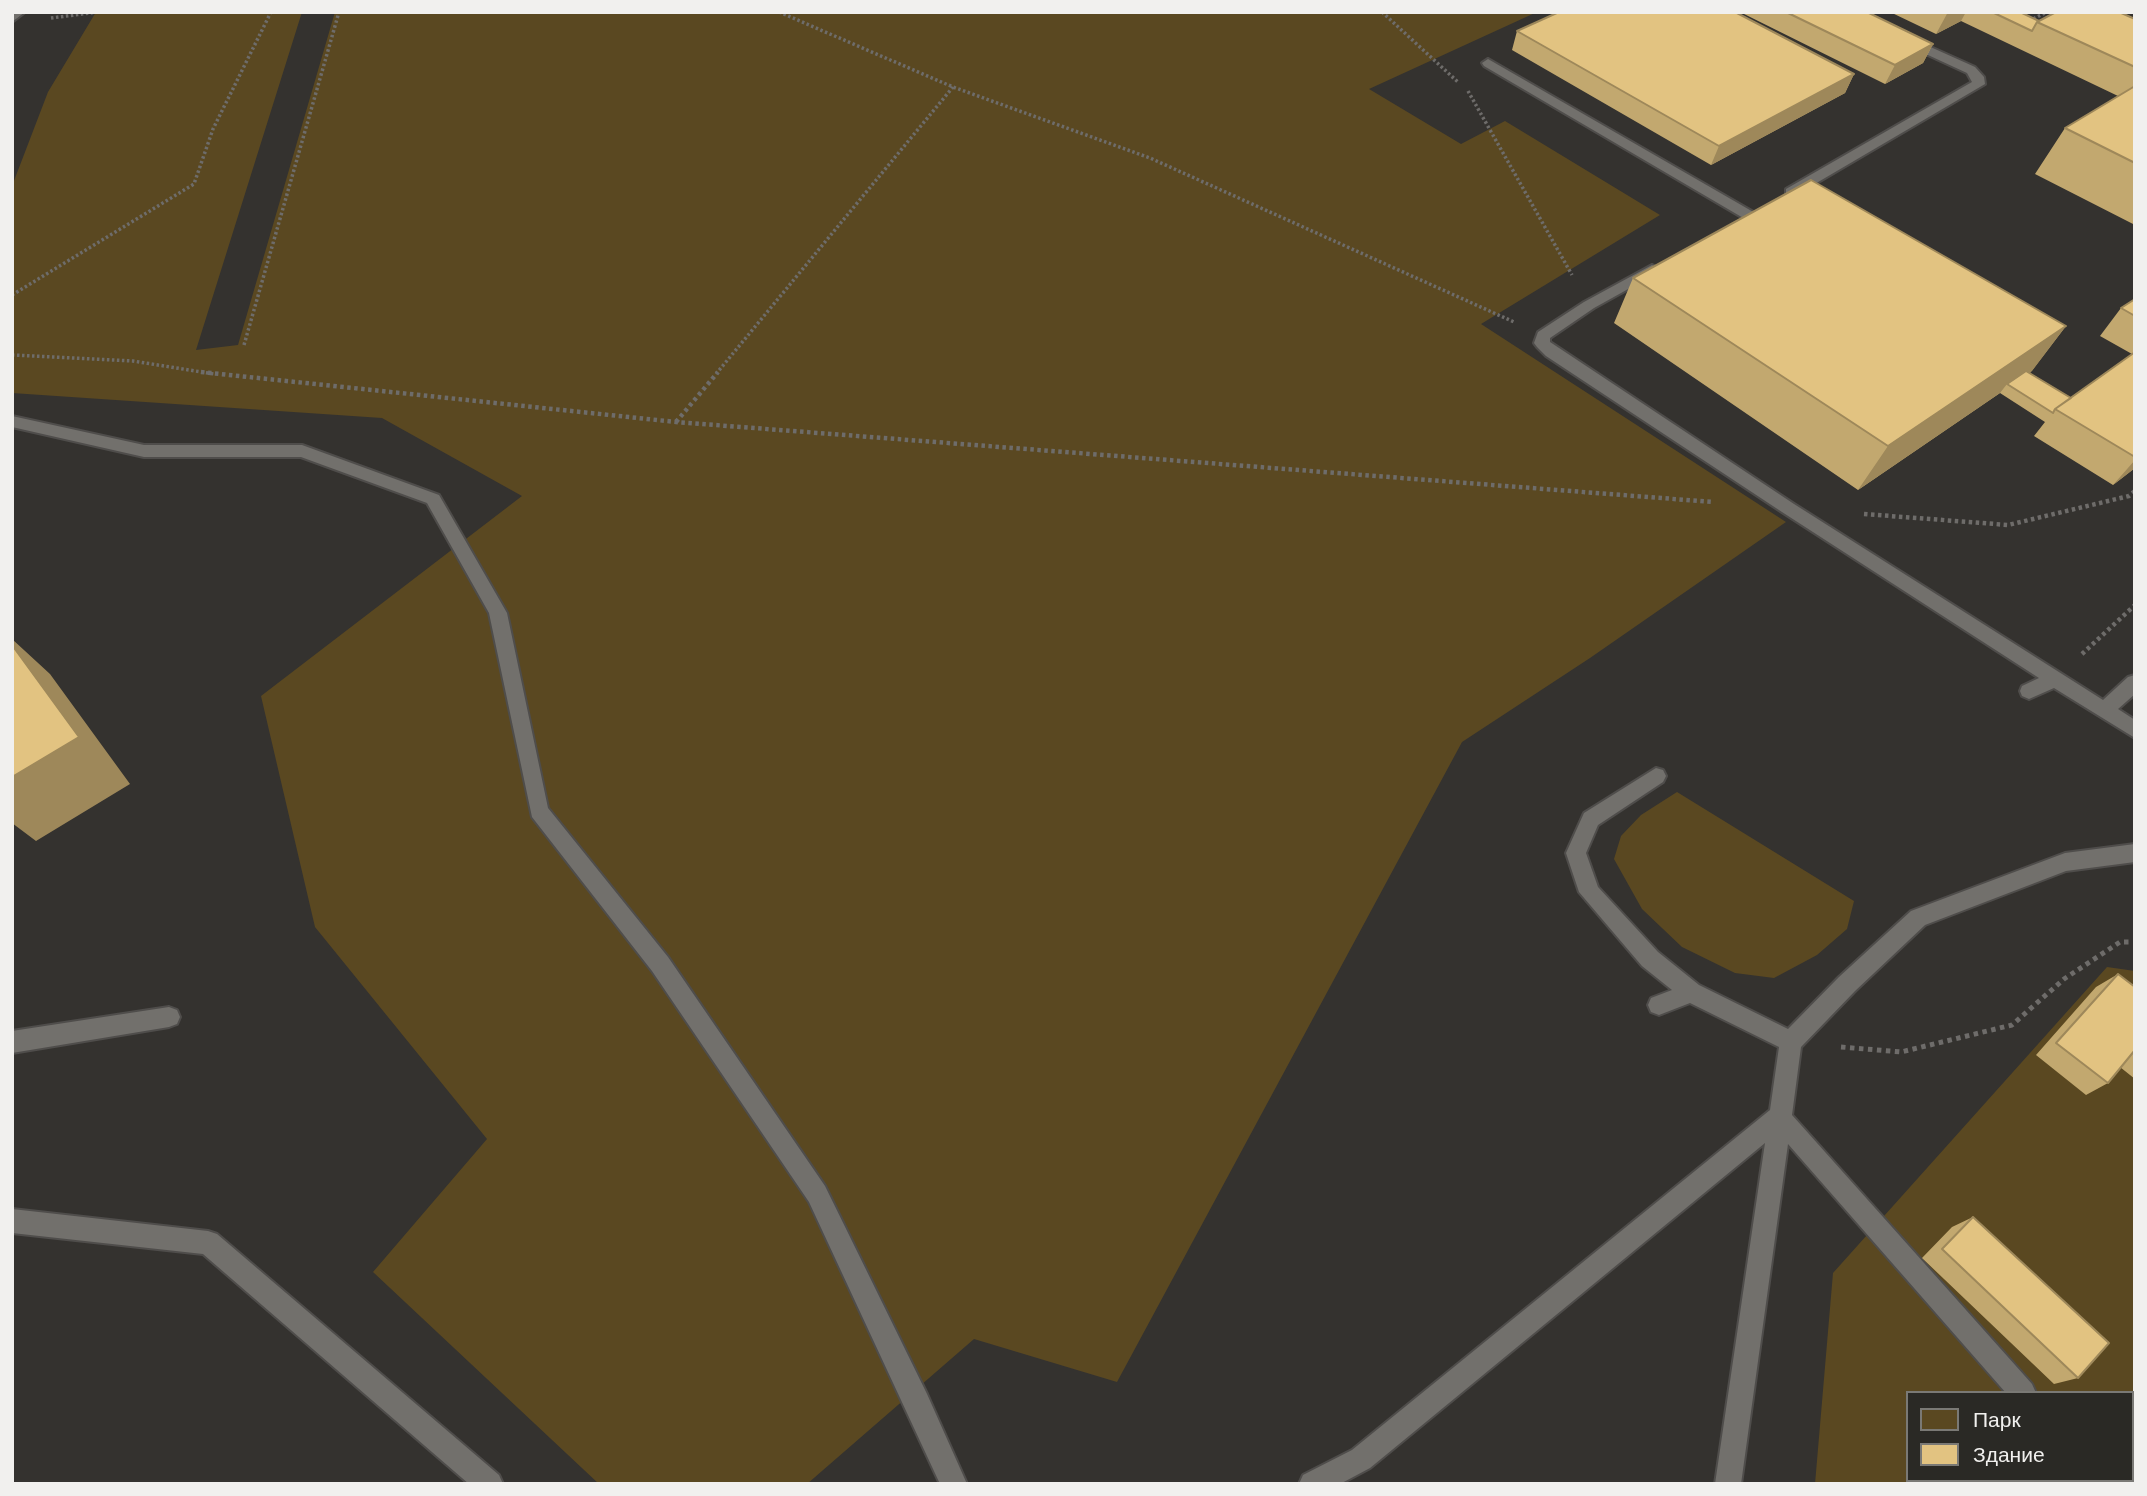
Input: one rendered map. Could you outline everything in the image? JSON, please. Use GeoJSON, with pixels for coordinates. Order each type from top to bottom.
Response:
{"type":"FeatureCollection","features":[{"type":"Feature","properties":{"kind":"lane"},"geometry":{"type":"LineString","coordinates":[[12,18],[19,12]]}},
{"type":"Feature","properties":{"kind":"lane"},"geometry":{"type":"LineString","coordinates":[[1488,63],[1756,212],[1979,83],[1979,77],[1971,70],[1895,35]]}},
{"type":"Feature","properties":{"kind":"lane"},"geometry":{"type":"LineString","coordinates":[[1670,261],[1589,305],[1543,336],[1542,343],[1551,352],[1800,515],[2135,730]]}},
{"type":"Feature","properties":{"kind":"lane"},"geometry":{"type":"LineString","coordinates":[[12,421],[144,451],[302,450],[433,499],[498,613],[539,811],[660,964],[817,1194],[954,1484]]}},
{"type":"Feature","properties":{"kind":"lane"},"geometry":{"type":"LineString","coordinates":[[2029,691],[2056,678]]}},
{"type":"Feature","properties":{"kind":"lane"},"geometry":{"type":"LineString","coordinates":[[2105,710],[2135,682]]}},
{"type":"Feature","properties":{"kind":"lane"},"geometry":{"type":"LineString","coordinates":[[1656,776],[1591,819],[1576,853],[1589,892],[1650,959],[1691,992],[1791,1042]]}},
{"type":"Feature","properties":{"kind":"lane"},"geometry":{"type":"LineString","coordinates":[[1728,1484],[1791,1042],[1847,984],[1918,918],[2065,862],[2135,853]]}},
{"type":"Feature","properties":{"kind":"lane"},"geometry":{"type":"LineString","coordinates":[[1659,1004],[1691,992]]}},
{"type":"Feature","properties":{"kind":"lane"},"geometry":{"type":"LineString","coordinates":[[12,1042],[169,1017]]}},
{"type":"Feature","properties":{"kind":"lane"},"geometry":{"type":"LineString","coordinates":[[1779,1117],[2021,1391]]}},
{"type":"Feature","properties":{"kind":"lane"},"geometry":{"type":"LineString","coordinates":[[1312,1484],[1362,1459],[1779,1117]]}},
{"type":"Feature","properties":{"kind":"lane"},"geometry":{"type":"LineString","coordinates":[[12,1221],[208,1243],[490,1484]]}},
{"type":"Feature","properties":{"kind":"path"},"geometry":{"type":"LineString","coordinates":[[12,295],[194,184],[213,129],[271,12]]}},
{"type":"Feature","properties":{"kind":"path"},"geometry":{"type":"LineString","coordinates":[[244,345],[339,12]]}},
{"type":"Feature","properties":{"kind":"path"},"geometry":{"type":"LineString","coordinates":[[779,12],[953,87],[1150,158],[1543,336]]}},
{"type":"Feature","properties":{"kind":"path"},"geometry":{"type":"LineString","coordinates":[[1382,12],[1468,90],[1589,305]]}},
{"type":"Feature","properties":{"kind":"path"},"geometry":{"type":"LineString","coordinates":[[2025,23],[2048,12]]}},
{"type":"Feature","properties":{"kind":"path"},"geometry":{"type":"LineString","coordinates":[[676,422],[953,87]]}},
{"type":"Feature","properties":{"kind":"path"},"geometry":{"type":"LineString","coordinates":[[12,355],[133,361],[223,374],[676,422],[1719,503]]}},
{"type":"Feature","properties":{"kind":"path"},"geometry":{"type":"LineString","coordinates":[[1857,513],[2008,525],[2129,496],[2135,491]]}},
{"type":"Feature","properties":{"kind":"path"},"geometry":{"type":"LineString","coordinates":[[2056,678],[2135,605]]}},
{"type":"Feature","properties":{"kind":"path"},"geometry":{"type":"LineString","coordinates":[[1791,1042],[1901,1052],[2012,1025],[2064,979],[2120,942],[2135,942]]}},
{"type":"Feature","properties":{"kind":"green space"},"geometry":{"type":"Polygon","coordinates":[[[96,12],[302,12],[196,350],[238,345],[335,12],[1537,12],[1369,89],[1461,144],[1505,121],[1660,215],[1481,324],[1786,522],[1590,658],[1462,742],[1117,1382],[974,1339],[807,1484],[599,1484],[373,1272],[487,1139],[315,927],[261,696],[522,496],[382,418],[12,393],[12,186],[48,92],[96,12]]]}},
{"type":"Feature","properties":{"kind":"green space"},"geometry":{"type":"Polygon","coordinates":[[[1677,792],[1854,901],[1847,929],[1817,955],[1774,978],[1735,973],[1682,947],[1642,909],[1614,859],[1621,836],[1641,815],[1677,792]]]}},
{"type":"Feature","properties":{"kind":"green space"},"geometry":{"type":"Polygon","coordinates":[[[2107,967],[2135,971],[2135,1484],[1815,1484],[1833,1273],[2107,967]]]}},
{"type":"Feature","properties":{"kind":"building"},"geometry":{"type":"Polygon","coordinates":[[[1559,12],[1735,12],[1854,74],[1719,146],[1517,31],[1559,12]]]}},
{"type":"Feature","properties":{"kind":"building"},"geometry":{"type":"Polygon","coordinates":[[[1786,12],[1867,12],[1933,44],[1895,65],[1786,12]]]}},
{"type":"Feature","properties":{"kind":"building"},"geometry":{"type":"Polygon","coordinates":[[[1992,12],[2020,12],[2039,21],[2032,31],[1992,12]]]}},
{"type":"Feature","properties":{"kind":"building"},"geometry":{"type":"Polygon","coordinates":[[[2056,12],[2119,12],[2135,19],[2135,67],[2037,22],[2056,12]]]}},
{"type":"Feature","properties":{"kind":"building"},"geometry":{"type":"Polygon","coordinates":[[[2135,86],[2135,163],[2065,128],[2135,86]]]}},
{"type":"Feature","properties":{"kind":"building"},"geometry":{"type":"Polygon","coordinates":[[[1811,180],[2066,326],[1888,446],[1633,278],[1811,180]]]}},
{"type":"Feature","properties":{"kind":"building"},"geometry":{"type":"Polygon","coordinates":[[[2135,299],[2135,316],[2121,308],[2135,299]]]}},
{"type":"Feature","properties":{"kind":"building"},"geometry":{"type":"Polygon","coordinates":[[[2135,352],[2135,457],[2055,409],[2135,352]]]}},
{"type":"Feature","properties":{"kind":"building"},"geometry":{"type":"Polygon","coordinates":[[[2026,371],[2071,398],[2053,413],[2007,384],[2026,371]]]}},
{"type":"Feature","properties":{"kind":"building"},"geometry":{"type":"Polygon","coordinates":[[[12,645],[79,737],[12,777],[12,645]]]}},
{"type":"Feature","properties":{"kind":"building"},"geometry":{"type":"Polygon","coordinates":[[[2118,974],[2135,987],[2135,1050],[2108,1083],[2056,1043],[2118,974]]]}},
{"type":"Feature","properties":{"kind":"building"},"geometry":{"type":"Polygon","coordinates":[[[1973,1217],[2109,1343],[2078,1378],[1942,1249],[1973,1217]]]}}]}
